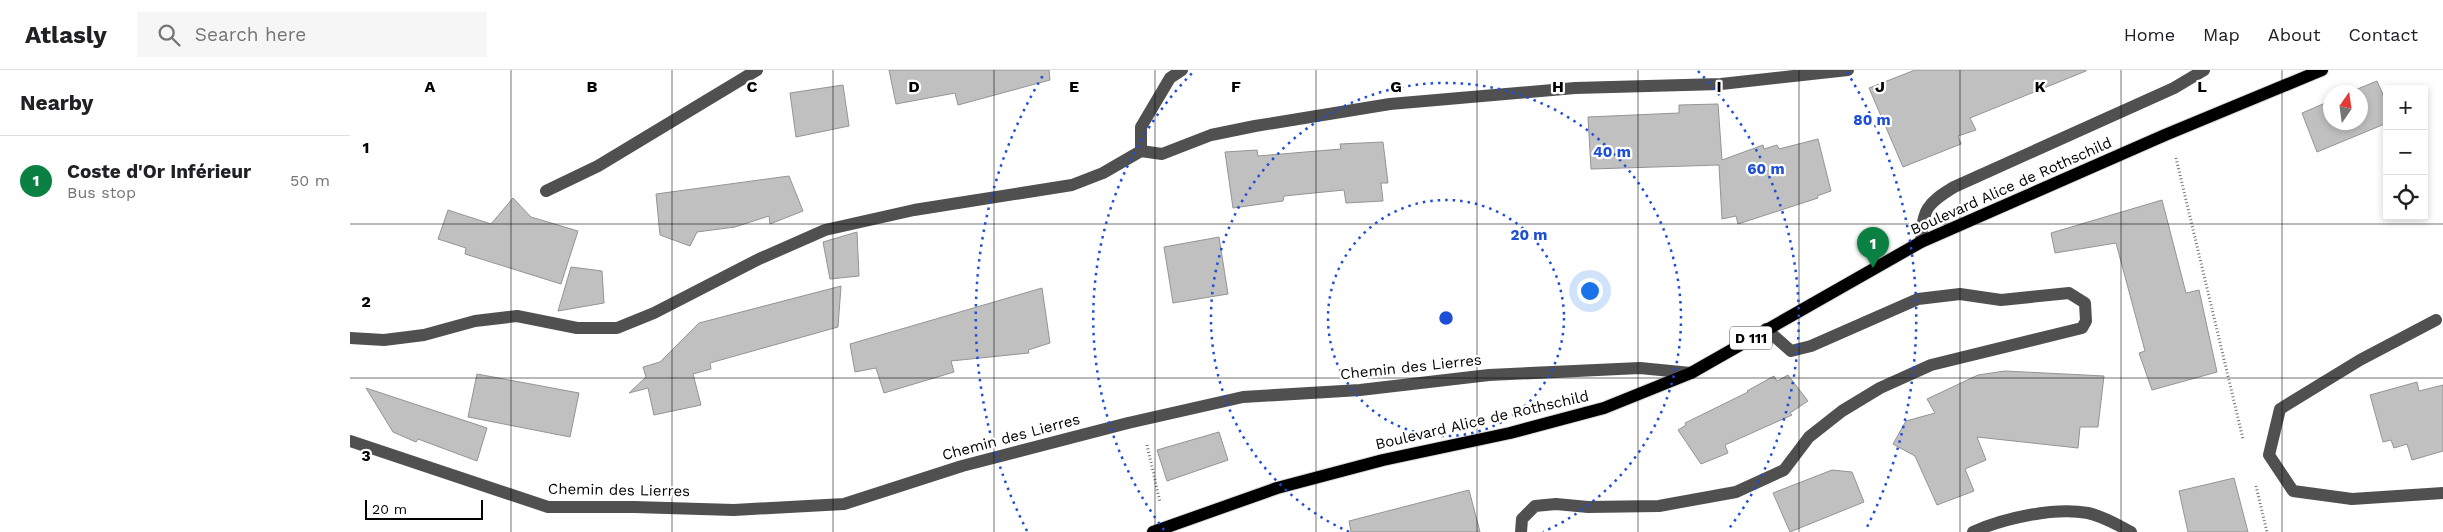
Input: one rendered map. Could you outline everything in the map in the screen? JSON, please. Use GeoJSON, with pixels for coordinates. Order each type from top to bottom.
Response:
{"type":"FeatureCollection","features":[{"type":"Feature","properties":{"kind":"main road","name":"Boulevard Alice de Rothschild"},"geometry":{"type":"LineString","coordinates":[[1153,532],[1277,488],[1374,462],[1510,433],[1604,408],[1691,373],[1921,242],[2165,135],[2322,70]]}},
{"type":"Feature","properties":{"kind":"street"},"geometry":{"type":"LineString","coordinates":[[546,191],[598,166],[757,70]]}},
{"type":"Feature","properties":{"kind":"street"},"geometry":{"type":"LineString","coordinates":[[1141,151],[1141,127],[1170,78],[1182,70]]}},
{"type":"Feature","properties":{"kind":"street"},"geometry":{"type":"LineString","coordinates":[[350,338],[392,339],[424,335],[475,321],[517,316],[577,328],[617,328],[654,313],[759,258],[826,230],[914,210],[1072,185],[1103,173],[1141,151],[1162,154],[1212,135],[1255,126],[1390,104],[1575,88],[1721,84],[1848,70]]}},
{"type":"Feature","properties":{"kind":"street"},"geometry":{"type":"LineString","coordinates":[[1921,242],[1922,216],[1935,198],[1954,187],[2174,88],[2204,70]]}},
{"type":"Feature","properties":{"kind":"street"},"geometry":{"type":"LineString","coordinates":[[1521,532],[1522,519],[1535,506],[1556,504],[1588,507],[1659,506],[1736,492],[1784,470],[1809,437],[1842,411],[1880,388],[1931,365],[2041,336],[2073,332],[2082,328],[2087,311],[2085,303],[2069,293],[2001,300],[1960,294],[1918,299],[1811,346],[1790,351],[1766,329]]}},
{"type":"Feature","properties":{"kind":"street"},"geometry":{"type":"LineString","coordinates":[[2436,320],[2360,360],[2280,409],[2269,455],[2293,491],[2352,499],[2443,493]]}},
{"type":"Feature","properties":{"kind":"street","name":"Chemin des Lierres"},"geometry":{"type":"LineString","coordinates":[[350,440],[548,507],[734,510],[844,504],[962,466],[1141,420],[1243,397],[1360,390],[1489,375],[1640,368],[1691,373]]}},
{"type":"Feature","properties":{"kind":"street"},"geometry":{"type":"LineString","coordinates":[[1973,532],[1989,525],[2045,512],[2088,513],[2131,532]]}},
{"type":"Feature","properties":{"kind":"path"},"geometry":{"type":"LineString","coordinates":[[2165,135],[2175,156],[2244,440]]}},
{"type":"Feature","properties":{"kind":"path"},"geometry":{"type":"LineString","coordinates":[[1141,420],[1166,526]]}},
{"type":"Feature","properties":{"kind":"path"},"geometry":{"type":"LineString","coordinates":[[2253,477],[2267,532]]}},
{"type":"Feature","properties":{"kind":"building"},"geometry":{"type":"Polygon","coordinates":[[[889,70],[1049,70],[1050,80],[958,105],[955,93],[896,104],[889,70]]]}},
{"type":"Feature","properties":{"kind":"building"},"geometry":{"type":"Polygon","coordinates":[[[1915,70],[2086,71],[1970,118],[1976,130],[1958,136],[1961,144],[1903,167],[1869,88],[1915,70]]]}},
{"type":"Feature","properties":{"kind":"building"},"geometry":{"type":"Polygon","coordinates":[[[2377,81],[2383,95],[2383,125],[2317,152],[2302,113],[2323,104],[2323,130],[2368,130],[2367,85],[2377,81]]]}},
{"type":"Feature","properties":{"kind":"building"},"geometry":{"type":"Polygon","coordinates":[[[843,85],[849,126],[796,137],[790,93],[843,85]]]}},
{"type":"Feature","properties":{"kind":"building"},"geometry":{"type":"Polygon","coordinates":[[[1718,104],[1722,160],[1763,145],[1764,149],[1777,145],[1779,149],[1818,139],[1831,191],[1817,196],[1818,198],[1738,224],[1736,216],[1722,219],[1719,165],[1591,169],[1588,117],[1679,113],[1679,105],[1718,104]]]}},
{"type":"Feature","properties":{"kind":"building"},"geometry":{"type":"Polygon","coordinates":[[[1383,142],[1388,183],[1381,183],[1383,201],[1346,203],[1344,190],[1284,196],[1283,201],[1233,208],[1225,152],[1257,150],[1258,156],[1341,149],[1340,144],[1383,142]]]}},
{"type":"Feature","properties":{"kind":"building"},"geometry":{"type":"Polygon","coordinates":[[[789,176],[803,211],[770,224],[769,216],[735,227],[697,232],[690,246],[660,235],[656,194],[789,176]]]}},
{"type":"Feature","properties":{"kind":"building"},"geometry":{"type":"Polygon","coordinates":[[[513,198],[531,217],[578,231],[561,284],[465,254],[466,248],[438,239],[448,210],[491,224],[513,198]]]}},
{"type":"Feature","properties":{"kind":"building"},"geometry":{"type":"Polygon","coordinates":[[[2162,200],[2186,293],[2199,290],[2217,372],[2152,390],[2139,353],[2145,351],[2116,243],[2055,253],[2051,233],[2162,200]]]}},
{"type":"Feature","properties":{"kind":"building"},"geometry":{"type":"Polygon","coordinates":[[[857,232],[859,276],[830,279],[823,242],[857,232]]]}},
{"type":"Feature","properties":{"kind":"building"},"geometry":{"type":"Polygon","coordinates":[[[1219,237],[1228,294],[1173,303],[1164,247],[1219,237]]]}},
{"type":"Feature","properties":{"kind":"building"},"geometry":{"type":"Polygon","coordinates":[[[571,267],[602,271],[604,303],[558,311],[571,267]]]}},
{"type":"Feature","properties":{"kind":"building"},"geometry":{"type":"Polygon","coordinates":[[[841,286],[838,327],[710,363],[711,369],[693,374],[701,405],[654,415],[648,388],[629,393],[646,377],[643,367],[660,362],[699,323],[841,286]]]}},
{"type":"Feature","properties":{"kind":"building"},"geometry":{"type":"Polygon","coordinates":[[[1042,288],[1050,343],[1028,350],[1029,353],[951,361],[954,372],[884,393],[876,368],[855,372],[850,344],[1042,288]]]}},
{"type":"Feature","properties":{"kind":"building"},"geometry":{"type":"Polygon","coordinates":[[[2005,371],[2104,376],[2098,427],[2080,427],[2078,448],[1977,437],[1986,460],[1965,469],[1974,491],[1937,505],[1915,456],[1893,444],[1906,421],[1935,413],[1927,399],[1978,375],[2005,371]]]}},
{"type":"Feature","properties":{"kind":"building"},"geometry":{"type":"Polygon","coordinates":[[[477,374],[579,393],[570,437],[468,417],[477,374]]]}},
{"type":"Feature","properties":{"kind":"building"},"geometry":{"type":"Polygon","coordinates":[[[1788,375],[1808,401],[1790,413],[1792,415],[1725,445],[1728,453],[1701,464],[1678,430],[1686,425],[1685,423],[1748,392],[1774,376],[1777,381],[1788,375]]]}},
{"type":"Feature","properties":{"kind":"building"},"geometry":{"type":"Polygon","coordinates":[[[2417,382],[2419,391],[2443,385],[2443,451],[2412,460],[2407,444],[2394,448],[2391,440],[2383,442],[2370,395],[2417,382]]]}},
{"type":"Feature","properties":{"kind":"building"},"geometry":{"type":"Polygon","coordinates":[[[366,388],[487,428],[477,461],[418,439],[416,442],[393,432],[366,388]]]}},
{"type":"Feature","properties":{"kind":"building"},"geometry":{"type":"Polygon","coordinates":[[[1219,432],[1228,460],[1167,481],[1157,450],[1219,432]]]}},
{"type":"Feature","properties":{"kind":"building"},"geometry":{"type":"Polygon","coordinates":[[[1832,470],[1852,472],[1864,502],[1790,532],[1773,493],[1832,470]]]}},
{"type":"Feature","properties":{"kind":"building"},"geometry":{"type":"Polygon","coordinates":[[[2234,478],[2248,532],[2188,532],[2179,491],[2234,478]]]}},
{"type":"Feature","properties":{"kind":"building"},"geometry":{"type":"Polygon","coordinates":[[[1469,490],[1480,532],[1351,532],[1349,521],[1469,490]]]}},
{"type":"Feature","properties":{"kind":"place","name":"Coste d'Or Inférieur"},"geometry":{"type":"Point","coordinates":[1873,268]}}]}
